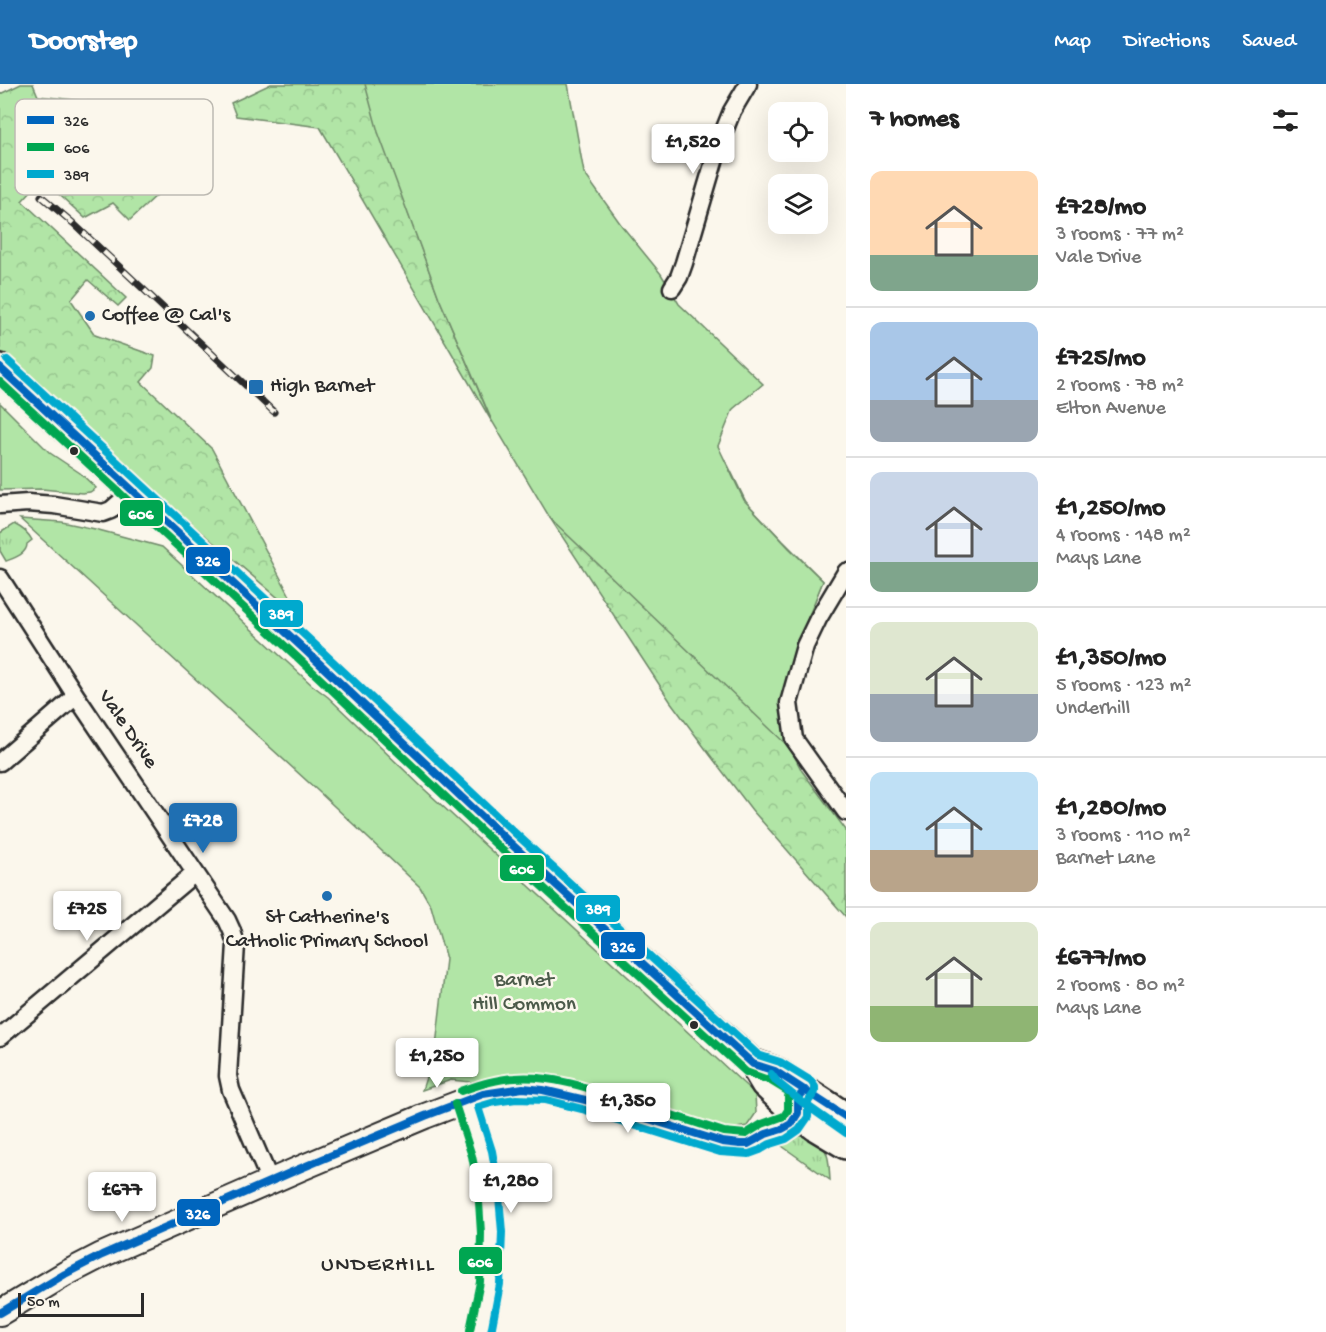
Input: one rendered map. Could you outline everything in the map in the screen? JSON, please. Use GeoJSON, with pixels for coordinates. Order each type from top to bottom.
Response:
{"type":"FeatureCollection","features":[{"type":"Feature","properties":{"kind":"main road"},"geometry":{"type":"LineString","coordinates":[[0,368],[508,841],[753,1064],[775,1071],[816,1127],[846,1145]]}},
{"type":"Feature","properties":{"kind":"main road"},"geometry":{"type":"LineString","coordinates":[[796,1101],[846,1117]]}},
{"type":"Feature","properties":{"kind":"street"},"geometry":{"type":"LineString","coordinates":[[672,288],[684,263],[720,141],[732,111],[748,84]]}},
{"type":"Feature","properties":{"kind":"street"},"geometry":{"type":"LineString","coordinates":[[0,505],[28,503],[54,505],[103,513],[111,510],[133,491]]}},
{"type":"Feature","properties":{"kind":"street"},"geometry":{"type":"LineString","coordinates":[[846,572],[805,646],[789,703],[794,739],[846,812]]}},
{"type":"Feature","properties":{"kind":"street","name":"Vale Drive"},"geometry":{"type":"LineString","coordinates":[[0,578],[232,931],[236,944],[228,1076],[231,1090],[270,1181]]}},
{"type":"Feature","properties":{"kind":"street"},"geometry":{"type":"LineString","coordinates":[[0,762],[76,696]]}},
{"type":"Feature","properties":{"kind":"street"},"geometry":{"type":"LineString","coordinates":[[0,1037],[195,873]]}},
{"type":"Feature","properties":{"kind":"street"},"geometry":{"type":"LineString","coordinates":[[0,1313],[64,1274],[102,1255],[270,1181],[483,1094],[503,1089],[543,1090],[598,1103],[732,1144],[747,1144],[791,1124],[796,1101]]}},
{"type":"Feature","properties":{"kind":"street"},"geometry":{"type":"LineString","coordinates":[[465,1101],[482,1153],[488,1186],[492,1233],[490,1284],[480,1332]]}},
{"type":"Feature","properties":{"kind":"green space"},"geometry":{"type":"Polygon","coordinates":[[[21,84],[33,84],[42,99],[15,99],[15,195],[27,195],[22,201],[126,298],[118,306],[88,280],[71,300],[95,335],[155,356],[153,368],[141,382],[212,449],[298,611],[290,608],[146,485],[0,351],[0,94],[21,84]]]}},
{"type":"Feature","properties":{"kind":"green space"},"geometry":{"type":"Polygon","coordinates":[[[271,84],[487,84],[405,204],[439,298],[492,422],[320,127],[236,116],[231,103],[271,84]]]}},
{"type":"Feature","properties":{"kind":"green space"},"geometry":{"type":"Polygon","coordinates":[[[365,84],[568,84],[584,173],[622,226],[661,274],[679,304],[763,384],[733,409],[718,446],[744,500],[823,581],[795,650],[785,688],[783,721],[790,748],[550,518],[492,421],[439,298],[378,132],[365,84]]]}},
{"type":"Feature","properties":{"kind":"green space"},"geometry":{"type":"Polygon","coordinates":[[[38,96],[66,99],[42,99],[38,96]]]}},
{"type":"Feature","properties":{"kind":"green space"},"geometry":{"type":"Polygon","coordinates":[[[60,195],[157,195],[130,220],[113,203],[85,218],[60,195]]]}},
{"type":"Feature","properties":{"kind":"green space"},"geometry":{"type":"Polygon","coordinates":[[[0,403],[50,453],[80,473],[96,488],[82,493],[42,489],[0,490],[0,403]]]}},
{"type":"Feature","properties":{"kind":"green space"},"geometry":{"type":"Polygon","coordinates":[[[728,465],[746,502],[823,581],[795,650],[785,688],[783,721],[790,748],[802,771],[846,830],[846,917],[752,810],[670,701],[550,518],[541,492],[728,465]]]}},
{"type":"Feature","properties":{"kind":"green space","name":"Barnet Hill Common"},"geometry":{"type":"Polygon","coordinates":[[[20,519],[62,522],[162,547],[312,685],[328,697],[424,789],[755,1094],[756,1113],[747,1126],[731,1129],[580,1084],[528,1075],[511,1075],[471,1082],[451,1080],[422,1090],[436,1046],[446,959],[431,906],[420,887],[20,519]]]}},
{"type":"Feature","properties":{"kind":"green space"},"geometry":{"type":"Polygon","coordinates":[[[14,524],[25,530],[32,540],[22,553],[6,561],[0,551],[0,533],[14,524]]]}},
{"type":"Feature","properties":{"kind":"green space"},"geometry":{"type":"Polygon","coordinates":[[[802,1136],[817,1142],[824,1148],[830,1180],[779,1144],[802,1136]]]}},
{"type":"Feature","properties":{"kind":"railway"},"geometry":{"type":"LineString","coordinates":[[41,196],[73,223],[274,412]]}},
{"type":"Feature","properties":{"kind":"transit line","name":"389"},"geometry":{"type":"LineString","coordinates":[[7,360],[515,833],[758,1055],[780,1062],[811,1081],[815,1087],[815,1092],[808,1102],[808,1117],[799,1130],[786,1139],[749,1154],[720,1152],[546,1100],[516,1099],[478,1107],[492,1151],[502,1232],[500,1284],[491,1332]]}},
{"type":"Feature","properties":{"kind":"transit line","name":"326"},"geometry":{"type":"LineString","coordinates":[[0,368],[508,841],[753,1064],[775,1071],[846,1117]]}},
{"type":"Feature","properties":{"kind":"transit line","name":"606"},"geometry":{"type":"LineString","coordinates":[[0,382],[501,849],[746,1072],[771,1081],[789,1092],[788,1110],[784,1116],[762,1124],[746,1134],[724,1132],[589,1088],[560,1081],[530,1078],[508,1079],[461,1091]]}},
{"type":"Feature","properties":{"kind":"transit line","name":"389"},"geometry":{"type":"LineString","coordinates":[[771,1074],[777,1082],[802,1102],[846,1133]]}},
{"type":"Feature","properties":{"kind":"transit line","name":"326"},"geometry":{"type":"LineString","coordinates":[[0,1313],[102,1255],[299,1169],[483,1094],[523,1088],[543,1090],[598,1103],[722,1142],[748,1144],[791,1124],[798,1113],[798,1098],[805,1090]]}},
{"type":"Feature","properties":{"kind":"transit line","name":"606"},"geometry":{"type":"LineString","coordinates":[[455,1104],[472,1156],[478,1187],[481,1233],[480,1282],[470,1330]]}},
{"type":"Feature","properties":{"kind":"place","name":"Coffee @ Cal's"},"geometry":{"type":"Point","coordinates":[90,316]}},
{"type":"Feature","properties":{"kind":"place","name":"High Barnet"},"geometry":{"type":"Point","coordinates":[256,387]}},
{"type":"Feature","properties":{"kind":"place","name":"St Catherine's Catholic Primary School"},"geometry":{"type":"Point","coordinates":[327,896]}},
{"type":"Feature","properties":{"kind":"district","name":"UNDERHILL"},"geometry":{"type":"Point","coordinates":[378,1266]}}]}
